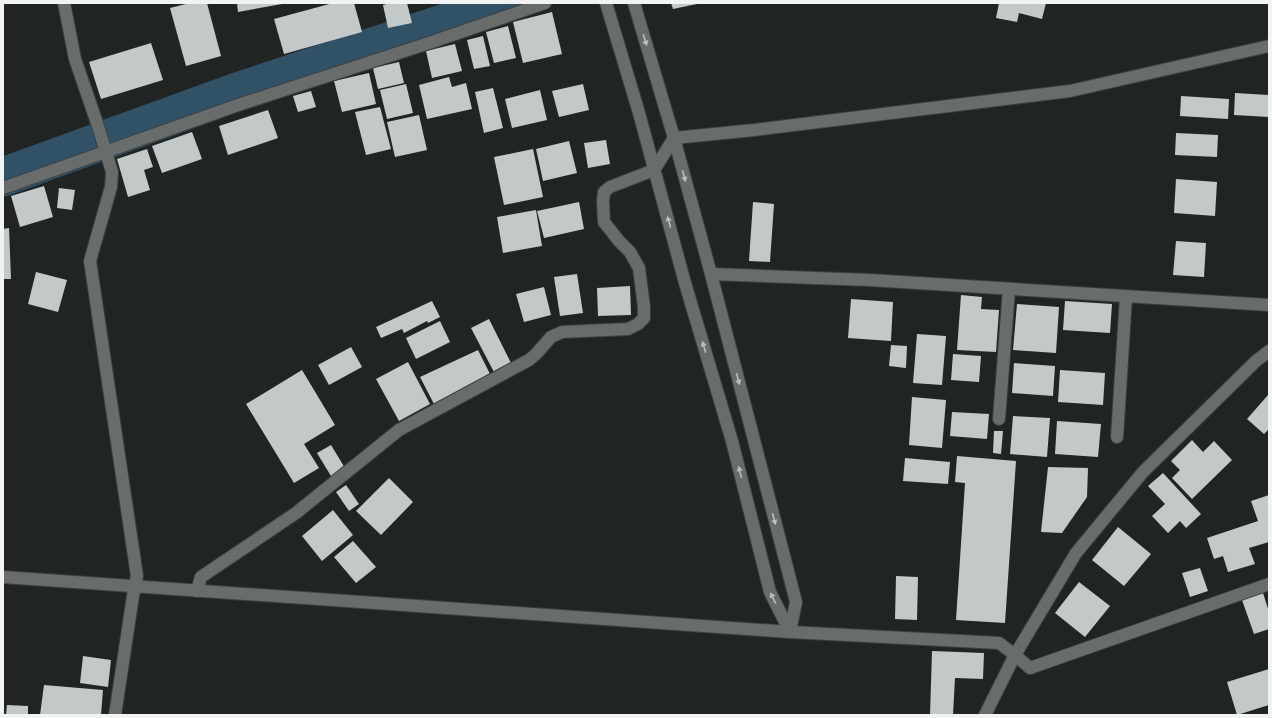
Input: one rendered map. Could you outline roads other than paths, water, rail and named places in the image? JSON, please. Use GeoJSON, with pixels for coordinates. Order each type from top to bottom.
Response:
{"type":"FeatureCollection","features":[{"type":"Feature","properties":{"kind":"street"},"geometry":{"type":"LineString","coordinates":[[64,3],[75,59],[112,172],[111,187],[90,261],[137,576],[115,715]]}},
{"type":"Feature","properties":{"kind":"street"},"geometry":{"type":"LineString","coordinates":[[3,188],[106,150],[545,3]]}},
{"type":"Feature","properties":{"kind":"street"},"geometry":{"type":"LineString","coordinates":[[606,3],[685,283],[732,441],[770,592],[790,632]]}},
{"type":"Feature","properties":{"kind":"street"},"geometry":{"type":"LineString","coordinates":[[634,3],[674,138],[711,274],[796,602],[790,632]]}},
{"type":"Feature","properties":{"kind":"street"},"geometry":{"type":"LineString","coordinates":[[674,138],[754,130],[1070,91],[1269,46]]}},
{"type":"Feature","properties":{"kind":"street"},"geometry":{"type":"LineString","coordinates":[[197,591],[200,577],[296,513],[399,430],[529,360],[551,337],[562,332],[628,329],[638,324],[644,318],[639,268],[630,252],[604,222],[604,192],[610,187],[654,170],[674,138]]}},
{"type":"Feature","properties":{"kind":"street"},"geometry":{"type":"LineString","coordinates":[[711,274],[869,280],[1269,305]]}},
{"type":"Feature","properties":{"kind":"street"},"geometry":{"type":"LineString","coordinates":[[999,420],[1009,289]]}},
{"type":"Feature","properties":{"kind":"street"},"geometry":{"type":"LineString","coordinates":[[1117,437],[1126,297]]}},
{"type":"Feature","properties":{"kind":"street"},"geometry":{"type":"LineString","coordinates":[[985,715],[1015,655],[1076,553],[1143,472],[1256,361],[1269,351]]}},
{"type":"Feature","properties":{"kind":"street"},"geometry":{"type":"LineString","coordinates":[[3,577],[790,632],[999,643],[1030,668],[1269,584]]}},
{"type":"Feature","properties":{"kind":"waterway"},"geometry":{"type":"LineString","coordinates":[[3,177],[237,92],[506,3]]}}]}
